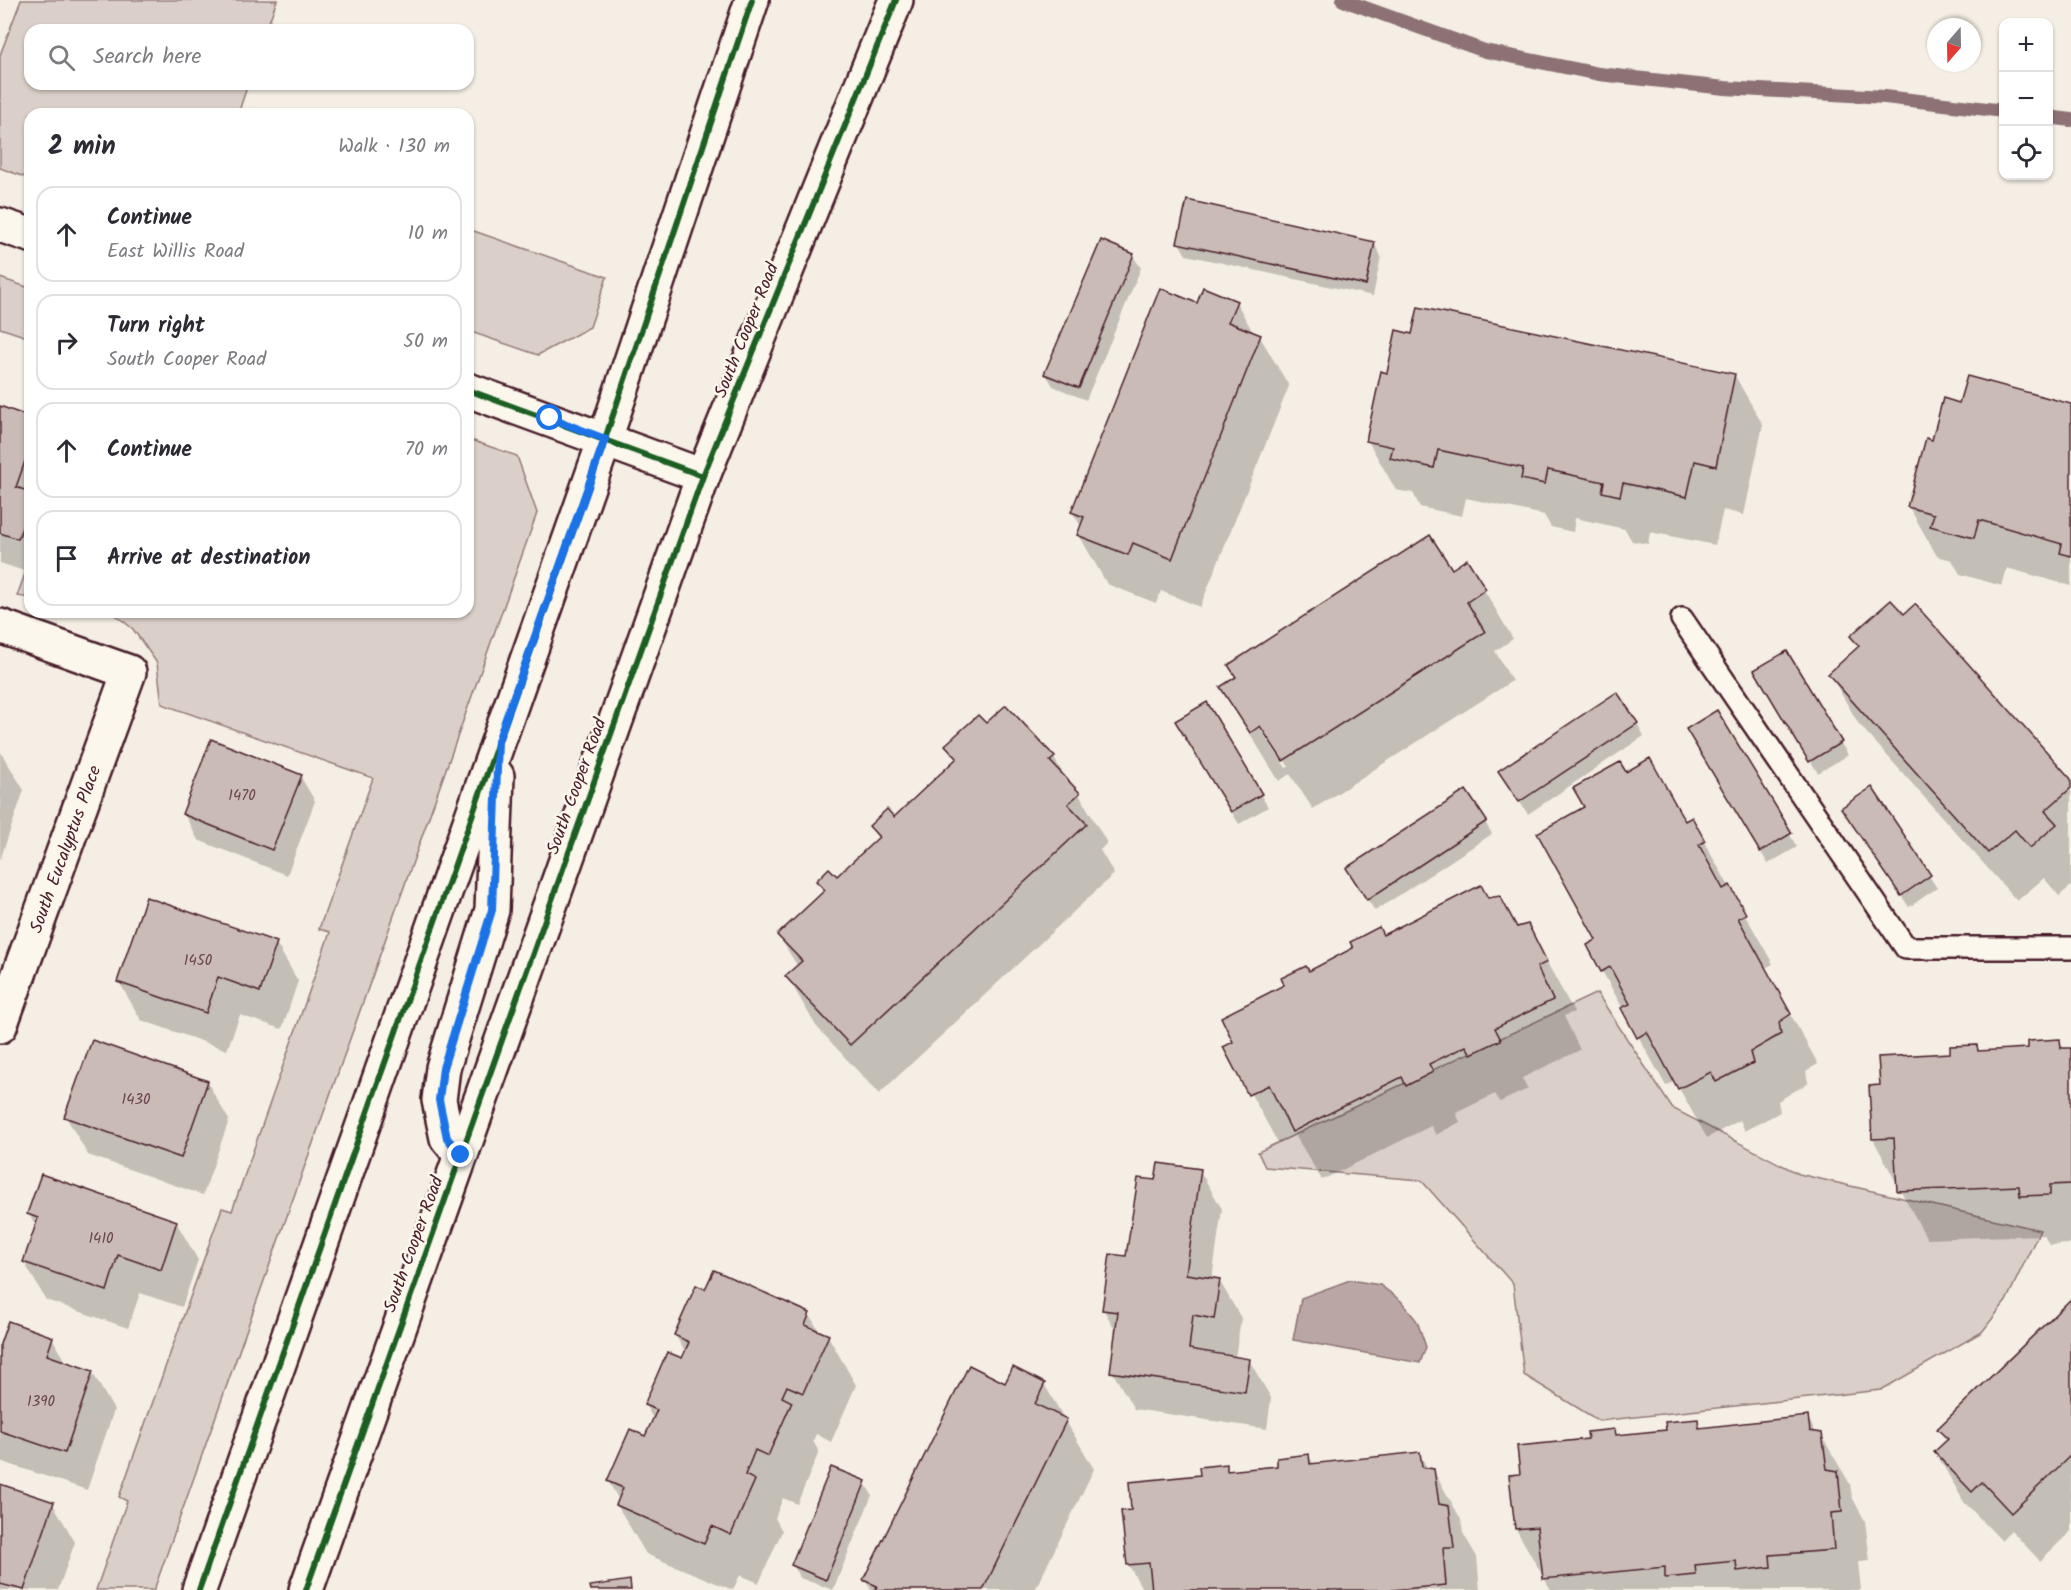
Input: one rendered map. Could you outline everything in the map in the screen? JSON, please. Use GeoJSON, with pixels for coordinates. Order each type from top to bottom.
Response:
{"type":"FeatureCollection","features":[{"type":"Feature","properties":{"kind":"main road"},"geometry":{"type":"LineString","coordinates":[[200,1590],[605,439],[752,0]]}},
{"type":"Feature","properties":{"kind":"main road","name":"South Cooper Road"},"geometry":{"type":"LineString","coordinates":[[306,1590],[703,476],[896,0]]}},
{"type":"Feature","properties":{"kind":"main road"},"geometry":{"type":"LineString","coordinates":[[0,225],[24,233]]}},
{"type":"Feature","properties":{"kind":"main road"},"geometry":{"type":"LineString","coordinates":[[474,392],[703,476]]}},
{"type":"Feature","properties":{"kind":"main road","name":"South Eucalyptus Place"},"geometry":{"type":"LineString","coordinates":[[0,626],[129,672],[0,1026]]}},
{"type":"Feature","properties":{"kind":"main road"},"geometry":{"type":"LineString","coordinates":[[461,1155],[447,1138],[439,1100],[443,1068],[492,910],[498,741]]}},
{"type":"Feature","properties":{"kind":"lane"},"geometry":{"type":"LineString","coordinates":[[1682,619],[1906,948],[2071,948]]}},
{"type":"Feature","properties":{"kind":"shaded area"},"geometry":{"type":"Polygon","coordinates":[[[21,0],[277,0],[268,24],[24,24],[24,90],[246,90],[240,108],[24,108],[24,177],[0,168],[0,55],[21,0]]]}},
{"type":"Feature","properties":{"kind":"shaded area"},"geometry":{"type":"Polygon","coordinates":[[[474,231],[607,277],[590,327],[538,355],[474,333],[474,231]]]}},
{"type":"Feature","properties":{"kind":"shaded area"},"geometry":{"type":"Polygon","coordinates":[[[0,278],[24,286],[24,336],[0,328],[0,278]]]}},
{"type":"Feature","properties":{"kind":"shaded area"},"geometry":{"type":"Polygon","coordinates":[[[474,441],[517,456],[537,513],[154,1590],[96,1590],[127,1501],[119,1497],[222,1208],[232,1211],[330,932],[319,929],[373,778],[162,704],[157,663],[133,629],[119,618],[474,618],[474,441]]]}},
{"type":"Feature","properties":{"kind":"shaded area"},"geometry":{"type":"Polygon","coordinates":[[[24,577],[24,597],[17,596],[24,577]]]}},
{"type":"Feature","properties":{"kind":"shaded area"},"geometry":{"type":"Polygon","coordinates":[[[1597,993],[1672,1108],[1799,1174],[2040,1230],[2006,1301],[1982,1332],[1881,1390],[1599,1421],[1524,1375],[1513,1284],[1421,1180],[1265,1167],[1258,1152],[1597,993]]]}},
{"type":"Feature","properties":{"kind":"shaded area"},"geometry":{"type":"Polygon","coordinates":[[[1350,1280],[1380,1285],[1401,1301],[1417,1321],[1426,1347],[1420,1363],[1293,1340],[1301,1298],[1350,1280]]]}},
{"type":"Feature","properties":{"kind":"building"},"geometry":{"type":"Polygon","coordinates":[[[1187,200],[1375,242],[1366,285],[1177,243],[1187,200]]]}},
{"type":"Feature","properties":{"kind":"building"},"geometry":{"type":"Polygon","coordinates":[[[1101,240],[1134,254],[1079,388],[1044,374],[1101,240]]]}},
{"type":"Feature","properties":{"kind":"building"},"geometry":{"type":"Polygon","coordinates":[[[1203,287],[1237,301],[1228,322],[1261,335],[1172,559],[1133,543],[1128,555],[1077,535],[1084,517],[1071,512],[1160,288],[1197,303],[1203,287]]]}},
{"type":"Feature","properties":{"kind":"building"},"geometry":{"type":"Polygon","coordinates":[[[1418,307],[1735,374],[1716,466],[1695,461],[1687,497],[1623,483],[1620,496],[1602,492],[1604,482],[1548,470],[1545,484],[1521,479],[1523,468],[1438,450],[1434,468],[1390,458],[1393,447],[1366,441],[1381,371],[1387,373],[1396,330],[1412,334],[1418,307]]]}},
{"type":"Feature","properties":{"kind":"building"},"geometry":{"type":"Polygon","coordinates":[[[1967,376],[2071,404],[2071,556],[2060,553],[2062,544],[1979,520],[1974,538],[1930,526],[1934,514],[1907,507],[1926,438],[1932,440],[1943,398],[1959,403],[1967,376]]]}},
{"type":"Feature","properties":{"kind":"building"},"geometry":{"type":"Polygon","coordinates":[[[0,406],[24,415],[24,464],[16,487],[24,490],[24,522],[18,539],[0,533],[0,406]]]}},
{"type":"Feature","properties":{"kind":"building"},"geometry":{"type":"Polygon","coordinates":[[[1430,535],[1452,569],[1467,559],[1486,589],[1467,602],[1485,632],[1283,761],[1260,726],[1250,733],[1220,687],[1236,677],[1228,665],[1430,535]]]}},
{"type":"Feature","properties":{"kind":"building"},"geometry":{"type":"Polygon","coordinates":[[[1891,600],[1904,614],[1915,604],[2071,779],[2071,788],[2045,811],[2057,824],[2030,848],[2015,830],[1988,853],[1828,674],[1859,646],[1850,636],[1891,600]]]}},
{"type":"Feature","properties":{"kind":"building"},"geometry":{"type":"Polygon","coordinates":[[[1787,651],[1842,742],[1809,762],[1754,670],[1787,651]]]}},
{"type":"Feature","properties":{"kind":"building"},"geometry":{"type":"Polygon","coordinates":[[[1617,692],[1638,723],[1519,802],[1498,771],[1617,692]]]}},
{"type":"Feature","properties":{"kind":"building"},"geometry":{"type":"Polygon","coordinates":[[[1207,702],[1262,794],[1231,812],[1175,721],[1207,702]]]}},
{"type":"Feature","properties":{"kind":"building"},"geometry":{"type":"Polygon","coordinates":[[[1006,705],[1055,757],[1050,761],[1080,793],[1068,804],[1087,824],[850,1045],[785,976],[802,961],[777,935],[825,890],[816,881],[829,868],[837,876],[879,837],[869,826],[887,809],[894,817],[957,758],[945,745],[978,715],[986,723],[1006,705]]]}},
{"type":"Feature","properties":{"kind":"building"},"geometry":{"type":"Polygon","coordinates":[[[1717,710],[1792,833],[1760,852],[1686,729],[1717,710]]]}},
{"type":"Feature","properties":{"kind":"building"},"geometry":{"type":"Polygon","coordinates":[[[211,739],[302,775],[272,850],[182,814],[211,739]]]}},
{"type":"Feature","properties":{"kind":"building"},"geometry":{"type":"Polygon","coordinates":[[[1650,758],[1685,821],[1692,817],[1705,841],[1699,845],[1723,889],[1730,885],[1746,914],[1738,918],[1791,1014],[1779,1022],[1781,1034],[1750,1052],[1753,1063],[1716,1082],[1711,1072],[1678,1089],[1647,1032],[1637,1038],[1621,1008],[1630,1004],[1610,967],[1601,972],[1587,945],[1596,940],[1537,833],[1584,807],[1573,788],[1620,762],[1626,772],[1650,758]]]}},
{"type":"Feature","properties":{"kind":"building"},"geometry":{"type":"Polygon","coordinates":[[[1872,787],[1931,875],[1901,896],[1841,808],[1872,787]]]}},
{"type":"Feature","properties":{"kind":"building"},"geometry":{"type":"Polygon","coordinates":[[[1466,790],[1487,821],[1367,900],[1346,868],[1466,790]]]}},
{"type":"Feature","properties":{"kind":"building"},"geometry":{"type":"Polygon","coordinates":[[[1481,885],[1488,898],[1500,896],[1517,927],[1528,924],[1547,962],[1537,967],[1553,1000],[1495,1028],[1501,1040],[1471,1054],[1466,1046],[1429,1064],[1433,1072],[1406,1086],[1402,1077],[1292,1132],[1269,1085],[1248,1095],[1223,1047],[1233,1042],[1221,1017],[1284,985],[1281,978],[1306,966],[1309,971],[1353,948],[1350,942],[1379,927],[1383,935],[1481,885]]]}},
{"type":"Feature","properties":{"kind":"building"},"geometry":{"type":"Polygon","coordinates":[[[146,897],[277,942],[260,992],[218,977],[206,1013],[117,982],[146,897]]]}},
{"type":"Feature","properties":{"kind":"building"},"geometry":{"type":"Polygon","coordinates":[[[2060,1039],[2061,1048],[2071,1048],[2071,1184],[2050,1185],[2050,1195],[2020,1196],[2019,1186],[1897,1191],[1894,1138],[1872,1139],[1869,1086],[1880,1085],[1878,1057],[1950,1053],[1950,1046],[1977,1045],[1978,1051],[2028,1048],[2028,1041],[2060,1039]]]}},
{"type":"Feature","properties":{"kind":"building"},"geometry":{"type":"Polygon","coordinates":[[[92,1040],[208,1081],[181,1158],[64,1117],[92,1040]]]}},
{"type":"Feature","properties":{"kind":"building"},"geometry":{"type":"Polygon","coordinates":[[[1158,1163],[1201,1169],[1186,1274],[1220,1279],[1214,1319],[1193,1315],[1189,1349],[1250,1359],[1245,1392],[1110,1372],[1118,1312],[1102,1310],[1110,1254],[1126,1256],[1138,1178],[1155,1180],[1158,1163]]]}},
{"type":"Feature","properties":{"kind":"building"},"geometry":{"type":"Polygon","coordinates":[[[41,1174],[177,1221],[161,1270],[118,1255],[107,1291],[23,1262],[38,1218],[27,1214],[41,1174]]]}},
{"type":"Feature","properties":{"kind":"building"},"geometry":{"type":"Polygon","coordinates":[[[714,1270],[810,1313],[805,1325],[829,1335],[803,1393],[787,1386],[782,1397],[792,1402],[768,1456],[755,1450],[745,1475],[755,1480],[731,1535],[712,1526],[704,1544],[616,1505],[623,1488],[607,1481],[630,1429],[645,1436],[657,1410],[644,1405],[667,1352],[682,1358],[689,1342],[674,1335],[696,1285],[705,1289],[714,1270]]]}},
{"type":"Feature","properties":{"kind":"building"},"geometry":{"type":"Polygon","coordinates":[[[2071,1299],[2071,1455],[2011,1513],[1982,1482],[1972,1492],[1934,1452],[1948,1439],[1937,1429],[2071,1299]]]}},
{"type":"Feature","properties":{"kind":"building"},"geometry":{"type":"Polygon","coordinates":[[[8,1321],[53,1337],[47,1355],[93,1371],[65,1453],[0,1431],[0,1344],[8,1321]]]}},
{"type":"Feature","properties":{"kind":"building"},"geometry":{"type":"Polygon","coordinates":[[[969,1365],[1005,1383],[1013,1367],[1045,1383],[1035,1404],[1067,1419],[983,1590],[875,1590],[877,1586],[863,1580],[969,1365]]]}},
{"type":"Feature","properties":{"kind":"building"},"geometry":{"type":"Polygon","coordinates":[[[1808,1416],[1810,1431],[1822,1433],[1827,1469],[1838,1471],[1842,1512],[1831,1513],[1834,1550],[1770,1555],[1771,1567],[1737,1571],[1736,1561],[1695,1565],[1696,1575],[1665,1578],[1665,1567],[1543,1579],[1537,1527],[1515,1529],[1509,1475],[1520,1474],[1517,1446],[1588,1439],[1587,1432],[1615,1429],[1616,1435],[1666,1430],[1665,1422],[1698,1419],[1699,1428],[1808,1416]]]}},
{"type":"Feature","properties":{"kind":"building"},"geometry":{"type":"Polygon","coordinates":[[[1420,1452],[1422,1467],[1434,1469],[1439,1504],[1449,1506],[1454,1548],[1443,1548],[1446,1585],[1392,1590],[1152,1590],[1149,1563],[1127,1565],[1121,1511],[1131,1510],[1129,1482],[1200,1475],[1199,1467],[1227,1464],[1227,1471],[1277,1466],[1277,1458],[1309,1454],[1310,1464],[1420,1452]]]}},
{"type":"Feature","properties":{"kind":"building"},"geometry":{"type":"Polygon","coordinates":[[[831,1467],[866,1481],[826,1580],[791,1565],[831,1467]]]}},
{"type":"Feature","properties":{"kind":"building"},"geometry":{"type":"Polygon","coordinates":[[[0,1484],[54,1502],[24,1590],[0,1584],[0,1484]]]}},
{"type":"Feature","properties":{"kind":"building"},"geometry":{"type":"Polygon","coordinates":[[[630,1580],[631,1590],[591,1590],[590,1586],[630,1580]]]}},
{"type":"Feature","properties":{"kind":"waterway"},"geometry":{"type":"LineString","coordinates":[[1343,0],[1485,51],[1599,74],[1725,88],[1885,97],[1999,110]]}},
{"type":"Feature","properties":{"kind":"waterway"},"geometry":{"type":"LineString","coordinates":[[2053,118],[2071,120]]}},
{"type":"Feature","properties":{"kind":"cycle path"},"geometry":{"type":"LineString","coordinates":[[199,1590],[605,439],[752,0]]}},
{"type":"Feature","properties":{"kind":"cycle path"},"geometry":{"type":"LineString","coordinates":[[306,1590],[703,476],[896,0]]}},
{"type":"Feature","properties":{"kind":"cycle path"},"geometry":{"type":"LineString","coordinates":[[474,392],[703,476]]}},
{"type":"Feature","properties":{"kind":"route"},"geometry":{"type":"LineString","coordinates":[[461,1155],[447,1138],[439,1100],[443,1068],[492,910],[498,741],[605,439],[550,418]]}}]}
